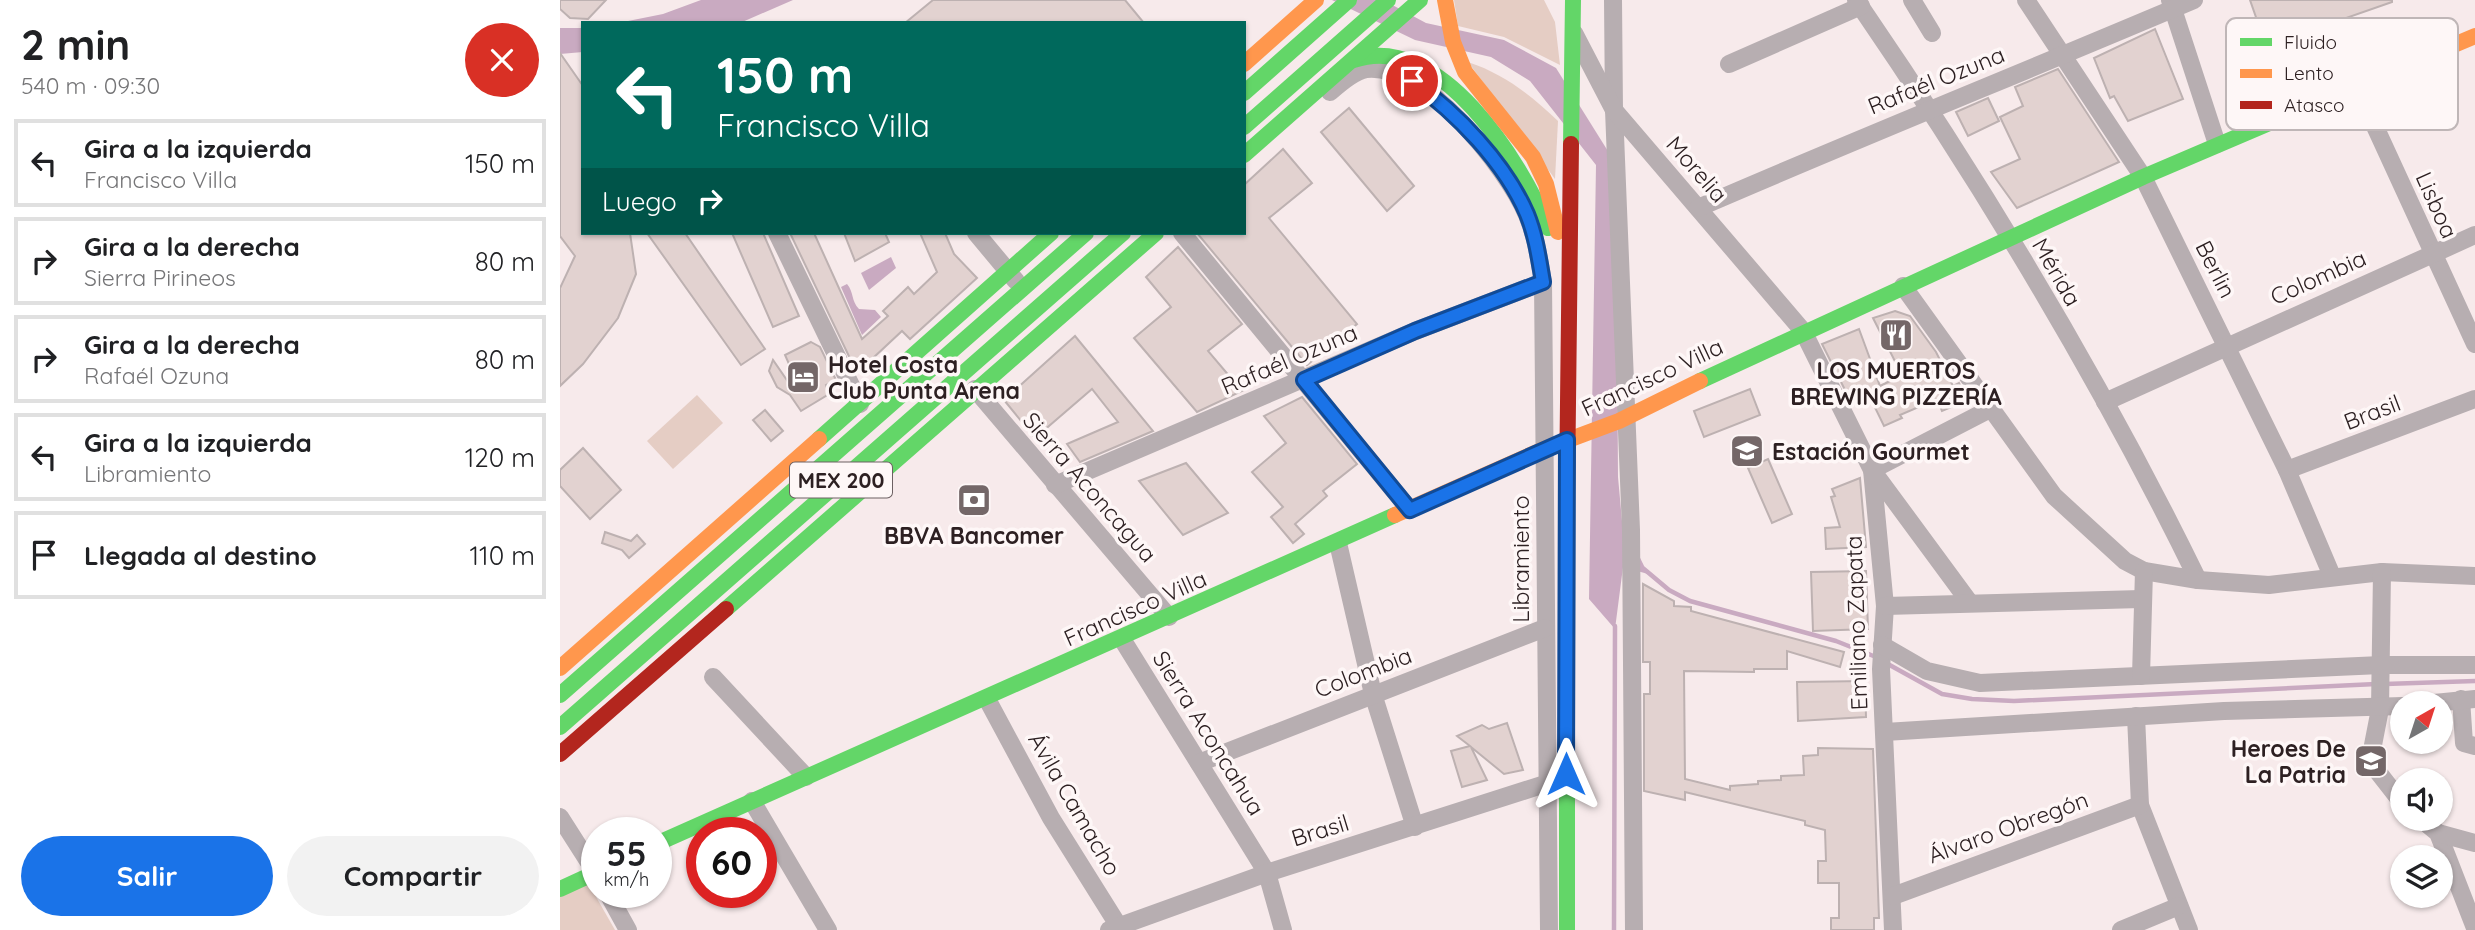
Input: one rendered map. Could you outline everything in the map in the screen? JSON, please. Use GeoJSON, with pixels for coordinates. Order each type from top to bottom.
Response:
{"type":"FeatureCollection","features":[{"type":"Feature","properties":{"kind":"main road"},"geometry":{"type":"LineString","coordinates":[[1246,91],[1349,0]]}},
{"type":"Feature","properties":{"kind":"main road"},"geometry":{"type":"LineString","coordinates":[[1246,125],[1388,0]]}},
{"type":"Feature","properties":{"kind":"main road"},"geometry":{"type":"LineString","coordinates":[[1445,0],[1454,45],[1462,68],[1544,173],[1551,191],[1568,310]]}},
{"type":"Feature","properties":{"kind":"main road"},"geometry":{"type":"LineString","coordinates":[[1558,0],[1572,27]]}},
{"type":"Feature","properties":{"kind":"main road"},"geometry":{"type":"LineString","coordinates":[[1567,930],[1567,440],[1573,0]]}},
{"type":"Feature","properties":{"kind":"main road"},"geometry":{"type":"LineString","coordinates":[[1250,150],[1419,1]]}},
{"type":"Feature","properties":{"kind":"main road"},"geometry":{"type":"LineString","coordinates":[[1246,62],[1312,3]]}},
{"type":"Feature","properties":{"kind":"main road","name":"Francisco Villa"},"geometry":{"type":"LineString","coordinates":[[2458,43],[2475,36]]}},
{"type":"Feature","properties":{"kind":"main road"},"geometry":{"type":"LineString","coordinates":[[1354,60],[1376,54],[1394,57],[1427,70],[1468,106],[1526,180],[1560,252]]}},
{"type":"Feature","properties":{"kind":"main road","name":"Francisco Villa"},"geometry":{"type":"LineString","coordinates":[[672,837],[1338,543],[1544,449],[1622,418],[1803,331],[2250,130]]}},
{"type":"Feature","properties":{"kind":"main road"},"geometry":{"type":"LineString","coordinates":[[560,668],[1049,235]]}},
{"type":"Feature","properties":{"kind":"main road","name":"MEX 200"},"geometry":{"type":"LineString","coordinates":[[560,695],[1084,235]]}},
{"type":"Feature","properties":{"kind":"main road","name":"MEX 200"},"geometry":{"type":"LineString","coordinates":[[560,727],[1121,235]]}},
{"type":"Feature","properties":{"kind":"main road"},"geometry":{"type":"LineString","coordinates":[[560,754],[1154,235]]}},
{"type":"Feature","properties":{"kind":"main road"},"geometry":{"type":"LineString","coordinates":[[754,557],[824,523]]}},
{"type":"Feature","properties":{"kind":"main road"},"geometry":{"type":"LineString","coordinates":[[560,889],[581,880]]}},
{"type":"Feature","properties":{"kind":"street"},"geometry":{"type":"LineString","coordinates":[[1613,0],[1622,418],[1630,530],[1634,930]]}},
{"type":"Feature","properties":{"kind":"street"},"geometry":{"type":"LineString","coordinates":[[1912,0],[1932,33]]}},
{"type":"Feature","properties":{"kind":"street","name":"Berlin"},"geometry":{"type":"LineString","coordinates":[[2026,0],[2143,177],[2287,470],[2332,576]]}},
{"type":"Feature","properties":{"kind":"street","name":"Rafaél Ozuna"},"geometry":{"type":"LineString","coordinates":[[1698,208],[1930,108],[2064,56],[2172,4],[2194,0]]}},
{"type":"Feature","properties":{"kind":"street"},"geometry":{"type":"LineString","coordinates":[[1728,64],[1859,3]]}},
{"type":"Feature","properties":{"kind":"street","name":"Mérida"},"geometry":{"type":"LineString","coordinates":[[1859,3],[1930,108],[2009,238],[2105,402],[2198,580]]}},
{"type":"Feature","properties":{"kind":"street"},"geometry":{"type":"LineString","coordinates":[[2172,4],[2217,144]]}},
{"type":"Feature","properties":{"kind":"street","name":"Morelia"},"geometry":{"type":"LineString","coordinates":[[1572,27],[1614,110],[1803,331]]}},
{"type":"Feature","properties":{"kind":"street","name":"Libramiento"},"geometry":{"type":"LineString","coordinates":[[1250,150],[1287,126],[1361,70],[1375,68],[1399,75],[1426,91],[1478,143],[1503,173],[1527,215],[1537,245],[1543,282],[1549,930]]}},
{"type":"Feature","properties":{"kind":"street","name":"Lisboa"},"geometry":{"type":"LineString","coordinates":[[2376,130],[2475,344]]}},
{"type":"Feature","properties":{"kind":"street"},"geometry":{"type":"LineString","coordinates":[[778,235],[860,404]]}},
{"type":"Feature","properties":{"kind":"street"},"geometry":{"type":"LineString","coordinates":[[978,235],[1052,324]]}},
{"type":"Feature","properties":{"kind":"street"},"geometry":{"type":"LineString","coordinates":[[1184,235],[1410,510]]}},
{"type":"Feature","properties":{"kind":"street","name":"Colombia"},"geometry":{"type":"LineString","coordinates":[[2105,402],[2475,235]]}},
{"type":"Feature","properties":{"kind":"street","name":"Rafaél Ozuna"},"geometry":{"type":"LineString","coordinates":[[1055,485],[1415,331],[1543,282]]}},
{"type":"Feature","properties":{"kind":"street"},"geometry":{"type":"LineString","coordinates":[[1903,286],[2054,496],[2124,561],[2144,571],[2198,580],[2269,585],[2382,572],[2475,576]]}},
{"type":"Feature","properties":{"kind":"street","name":"Emiliano Zapata"},"geometry":{"type":"LineString","coordinates":[[1803,331],[1872,470],[1885,606],[1882,656],[1893,930]]}},
{"type":"Feature","properties":{"kind":"street","name":"Sierra Aconcagua"},"geometry":{"type":"LineString","coordinates":[[975,389],[1169,617]]}},
{"type":"Feature","properties":{"kind":"street","name":"Brasil"},"geometry":{"type":"LineString","coordinates":[[2287,470],[2475,399]]}},
{"type":"Feature","properties":{"kind":"street"},"geometry":{"type":"LineString","coordinates":[[1969,603],[1872,470],[1992,408]]}},
{"type":"Feature","properties":{"kind":"street"},"geometry":{"type":"LineString","coordinates":[[1338,543],[1373,694],[1415,827]]}},
{"type":"Feature","properties":{"kind":"street"},"geometry":{"type":"LineString","coordinates":[[2141,676],[2141,599],[2144,571]]}},
{"type":"Feature","properties":{"kind":"street"},"geometry":{"type":"LineString","coordinates":[[2382,572],[2380,701],[2373,745],[2378,772],[2390,787]]}},
{"type":"Feature","properties":{"kind":"street"},"geometry":{"type":"LineString","coordinates":[[1885,606],[2141,599]]}},
{"type":"Feature","properties":{"kind":"street","name":"Colombia"},"geometry":{"type":"LineString","coordinates":[[1199,763],[1545,628]]}},
{"type":"Feature","properties":{"kind":"street","name":"Sierra Aconcahua"},"geometry":{"type":"LineString","coordinates":[[1122,639],[1267,873],[1283,930]]}},
{"type":"Feature","properties":{"kind":"street"},"geometry":{"type":"LineString","coordinates":[[1882,656],[1927,671],[1980,683],[2475,665]]}},
{"type":"Feature","properties":{"kind":"street"},"geometry":{"type":"LineString","coordinates":[[713,677],[806,777]]}},
{"type":"Feature","properties":{"kind":"street","name":"Ávila Camacho"},"geometry":{"type":"LineString","coordinates":[[987,699],[1051,818],[1118,928]]}},
{"type":"Feature","properties":{"kind":"street"},"geometry":{"type":"LineString","coordinates":[[2468,699],[2464,743],[2475,746]]}},
{"type":"Feature","properties":{"kind":"street"},"geometry":{"type":"LineString","coordinates":[[1885,733],[2380,701],[2390,703]]}},
{"type":"Feature","properties":{"kind":"street"},"geometry":{"type":"LineString","coordinates":[[2136,716],[2140,805],[2189,930]]}},
{"type":"Feature","properties":{"kind":"street"},"geometry":{"type":"LineString","coordinates":[[1547,726],[1566,724]]}},
{"type":"Feature","properties":{"kind":"street","name":"Brasil"},"geometry":{"type":"LineString","coordinates":[[1118,928],[1267,873],[1548,783]]}},
{"type":"Feature","properties":{"kind":"street"},"geometry":{"type":"LineString","coordinates":[[752,801],[828,930]]}},
{"type":"Feature","properties":{"kind":"street","name":"Álvaro Obregón"},"geometry":{"type":"LineString","coordinates":[[1893,896],[2140,805]]}},
{"type":"Feature","properties":{"kind":"street"},"geometry":{"type":"LineString","coordinates":[[560,817],[581,850]]}},
{"type":"Feature","properties":{"kind":"street"},"geometry":{"type":"LineString","coordinates":[[2436,831],[2475,843]]}},
{"type":"Feature","properties":{"kind":"street"},"geometry":{"type":"LineString","coordinates":[[2438,833],[2475,928]]}},
{"type":"Feature","properties":{"kind":"street"},"geometry":{"type":"LineString","coordinates":[[2121,930],[2179,906]]}},
{"type":"Feature","properties":{"kind":"street"},"geometry":{"type":"LineString","coordinates":[[616,908],[628,930]]}},
{"type":"Feature","properties":{"kind":"shaded area"},"geometry":{"type":"Polygon","coordinates":[[[701,0],[793,0],[745,21],[628,21],[663,14],[701,0]]]}},
{"type":"Feature","properties":{"kind":"shaded area"},"geometry":{"type":"Polygon","coordinates":[[[1332,0],[1383,0],[1426,23],[1504,40],[1556,68],[1616,164],[1618,477],[1622,521],[1648,574],[1623,567],[1615,629],[1589,599],[1596,165],[1530,81],[1491,57],[1415,40],[1332,0]]]}},
{"type":"Feature","properties":{"kind":"shaded area"},"geometry":{"type":"Polygon","coordinates":[[[1454,0],[1544,0],[1555,22],[1560,65],[1504,37],[1458,26],[1454,0]]]}},
{"type":"Feature","properties":{"kind":"shaded area"},"geometry":{"type":"Polygon","coordinates":[[[560,28],[581,28],[581,52],[560,54],[560,28]]]}},
{"type":"Feature","properties":{"kind":"shaded area"},"geometry":{"type":"Polygon","coordinates":[[[1468,62],[1516,86],[1558,121],[1555,179],[1468,62]]]}},
{"type":"Feature","properties":{"kind":"shaded area"},"geometry":{"type":"Polygon","coordinates":[[[891,257],[896,268],[869,290],[861,273],[891,257]]]}},
{"type":"Feature","properties":{"kind":"shaded area"},"geometry":{"type":"Polygon","coordinates":[[[847,284],[859,309],[875,310],[881,317],[862,335],[841,287],[847,284]]]}},
{"type":"Feature","properties":{"kind":"shaded area"},"geometry":{"type":"Polygon","coordinates":[[[697,395],[723,423],[673,469],[647,441],[697,395]]]}},
{"type":"Feature","properties":{"kind":"shaded area"},"geometry":{"type":"Polygon","coordinates":[[[581,884],[581,908],[602,908],[615,930],[560,930],[560,893],[581,884]]]}},
{"type":"Feature","properties":{"kind":"building"},"geometry":{"type":"Polygon","coordinates":[[[560,0],[606,0],[588,19],[570,18],[560,9],[560,0]]]}},
{"type":"Feature","properties":{"kind":"building"},"geometry":{"type":"Polygon","coordinates":[[[933,0],[1125,0],[1142,21],[907,21],[933,0]]]}},
{"type":"Feature","properties":{"kind":"building"},"geometry":{"type":"Polygon","coordinates":[[[2250,0],[2392,0],[2346,18],[2256,18],[2250,0]]]}},
{"type":"Feature","properties":{"kind":"building"},"geometry":{"type":"Polygon","coordinates":[[[2155,29],[2183,99],[2128,121],[2114,96],[2110,98],[2094,58],[2155,29]]]}},
{"type":"Feature","properties":{"kind":"building"},"geometry":{"type":"Polygon","coordinates":[[[560,53],[581,83],[581,235],[630,235],[636,274],[618,318],[583,364],[560,386],[560,288],[575,256],[560,236],[560,53]]]}},
{"type":"Feature","properties":{"kind":"building"},"geometry":{"type":"Polygon","coordinates":[[[2058,69],[2119,162],[2017,208],[1991,172],[2020,159],[2000,117],[2023,106],[2015,87],[2058,69]]]}},
{"type":"Feature","properties":{"kind":"building"},"geometry":{"type":"Polygon","coordinates":[[[1988,98],[1999,121],[1968,136],[1956,112],[1988,98]]]}},
{"type":"Feature","properties":{"kind":"building"},"geometry":{"type":"Polygon","coordinates":[[[1349,108],[1414,186],[1387,211],[1321,132],[1349,108]]]}},
{"type":"Feature","properties":{"kind":"building"},"geometry":{"type":"Polygon","coordinates":[[[1283,149],[1312,183],[1269,218],[1357,324],[1307,365],[1199,235],[1246,235],[1246,183],[1283,149]]]}},
{"type":"Feature","properties":{"kind":"building"},"geometry":{"type":"Polygon","coordinates":[[[648,235],[686,235],[765,349],[741,365],[648,235]]]}},
{"type":"Feature","properties":{"kind":"building"},"geometry":{"type":"Polygon","coordinates":[[[733,235],[764,235],[799,316],[773,327],[733,235]]]}},
{"type":"Feature","properties":{"kind":"building"},"geometry":{"type":"Polygon","coordinates":[[[791,235],[815,235],[862,339],[888,316],[883,311],[908,287],[914,294],[937,272],[921,235],[946,235],[954,254],[977,278],[910,339],[902,331],[857,373],[791,235]]]}},
{"type":"Feature","properties":{"kind":"building"},"geometry":{"type":"Polygon","coordinates":[[[845,235],[886,235],[889,242],[855,261],[845,235]]]}},
{"type":"Feature","properties":{"kind":"building"},"geometry":{"type":"Polygon","coordinates":[[[1178,247],[1242,324],[1208,351],[1242,391],[1197,412],[1134,338],[1171,307],[1146,277],[1178,247]]]}},
{"type":"Feature","properties":{"kind":"building"},"geometry":{"type":"Polygon","coordinates":[[[1895,311],[1910,316],[1936,352],[1953,386],[1959,383],[1968,400],[1942,411],[1937,399],[1900,415],[1902,418],[1884,426],[1866,389],[1848,396],[1822,344],[1859,329],[1880,386],[1902,375],[1873,318],[1895,311]]]}},
{"type":"Feature","properties":{"kind":"building"},"geometry":{"type":"Polygon","coordinates":[[[1075,336],[1153,431],[1080,462],[1067,444],[1118,422],[1092,389],[1035,438],[1004,400],[1075,336]]]}},
{"type":"Feature","properties":{"kind":"building","name":"Hotel Costa Club Punta Arena"},"geometry":{"type":"Polygon","coordinates":[[[811,342],[820,347],[836,380],[826,385],[829,394],[801,411],[790,395],[777,387],[769,371],[773,360],[791,386],[797,382],[785,355],[811,342]]]}},
{"type":"Feature","properties":{"kind":"building"},"geometry":{"type":"Polygon","coordinates":[[[1750,389],[1760,415],[1704,437],[1694,411],[1750,389]]]}},
{"type":"Feature","properties":{"kind":"building"},"geometry":{"type":"Polygon","coordinates":[[[1302,397],[1357,464],[1323,491],[1327,496],[1295,524],[1304,534],[1293,543],[1271,517],[1283,507],[1252,472],[1286,443],[1264,416],[1302,397]]]}},
{"type":"Feature","properties":{"kind":"building"},"geometry":{"type":"Polygon","coordinates":[[[765,410],[783,431],[771,441],[753,420],[765,410]]]}},
{"type":"Feature","properties":{"kind":"building"},"geometry":{"type":"Polygon","coordinates":[[[583,448],[621,490],[590,519],[560,486],[560,470],[583,448]]]}},
{"type":"Feature","properties":{"kind":"building"},"geometry":{"type":"Polygon","coordinates":[[[1768,459],[1792,514],[1772,523],[1748,468],[1768,459]]]}},
{"type":"Feature","properties":{"kind":"building"},"geometry":{"type":"Polygon","coordinates":[[[1186,463],[1228,513],[1183,535],[1139,481],[1186,463]]]}},
{"type":"Feature","properties":{"kind":"building"},"geometry":{"type":"Polygon","coordinates":[[[1860,478],[1866,547],[1826,549],[1825,528],[1840,527],[1831,497],[1835,496],[1832,489],[1860,478]]]}},
{"type":"Feature","properties":{"kind":"building"},"geometry":{"type":"Polygon","coordinates":[[[605,532],[631,541],[637,535],[645,544],[629,558],[622,550],[602,543],[605,532]]]}},
{"type":"Feature","properties":{"kind":"building"},"geometry":{"type":"Polygon","coordinates":[[[1866,571],[1868,629],[1813,631],[1811,572],[1866,571]]]}},
{"type":"Feature","properties":{"kind":"building"},"geometry":{"type":"Polygon","coordinates":[[[1643,584],[1674,601],[1674,606],[1691,607],[1691,611],[1844,652],[1840,667],[1787,651],[1787,669],[1754,669],[1754,672],[1684,671],[1685,779],[1730,790],[1730,786],[1781,780],[1781,776],[1804,775],[1803,756],[1818,755],[1818,748],[1873,749],[1879,918],[1874,918],[1874,930],[1831,930],[1831,918],[1839,918],[1839,883],[1818,883],[1818,861],[1826,861],[1825,830],[1805,825],[1805,821],[1685,792],[1685,800],[1644,791],[1644,694],[1650,694],[1650,662],[1643,662],[1643,584]]]}},
{"type":"Feature","properties":{"kind":"building"},"geometry":{"type":"Polygon","coordinates":[[[1865,681],[1866,717],[1798,721],[1797,682],[1865,681]]]}},
{"type":"Feature","properties":{"kind":"building"},"geometry":{"type":"Polygon","coordinates":[[[1507,723],[1523,770],[1504,774],[1471,747],[1487,780],[1462,787],[1451,751],[1470,746],[1457,736],[1482,725],[1489,729],[1507,723]]]}},
{"type":"Feature","properties":{"kind":"waterway"},"geometry":{"type":"LineString","coordinates":[[1644,569],[1669,590],[1690,601],[1836,641],[1876,657]]}},
{"type":"Feature","properties":{"kind":"waterway"},"geometry":{"type":"LineString","coordinates":[[1614,930],[1615,626]]}},
{"type":"Feature","properties":{"kind":"waterway"},"geometry":{"type":"LineString","coordinates":[[1886,663],[1942,694],[2014,701],[2376,684]]}},
{"type":"Feature","properties":{"kind":"waterway"},"geometry":{"type":"LineString","coordinates":[[2385,684],[2475,681]]}},
{"type":"Feature","properties":{"kind":"traffic: fast"},"geometry":{"type":"LineString","coordinates":[[1246,91],[1349,0]]}},
{"type":"Feature","properties":{"kind":"traffic: fast"},"geometry":{"type":"LineString","coordinates":[[1246,125],[1388,0]]}},
{"type":"Feature","properties":{"kind":"traffic: fast"},"geometry":{"type":"LineString","coordinates":[[1246,153],[1420,0]]}},
{"type":"Feature","properties":{"kind":"traffic: fast"},"geometry":{"type":"LineString","coordinates":[[1571,144],[1573,0]]}},
{"type":"Feature","properties":{"kind":"traffic: fast"},"geometry":{"type":"LineString","coordinates":[[1354,60],[1386,56],[1417,65],[1446,83],[1473,108],[1497,138],[1518,170],[1548,228]]}},
{"type":"Feature","properties":{"kind":"traffic: fast"},"geometry":{"type":"LineString","coordinates":[[1700,381],[2143,177],[2253,130]]}},
{"type":"Feature","properties":{"kind":"traffic: fast"},"geometry":{"type":"LineString","coordinates":[[819,439],[1049,235]]}},
{"type":"Feature","properties":{"kind":"traffic: fast"},"geometry":{"type":"LineString","coordinates":[[560,695],[1084,235]]}},
{"type":"Feature","properties":{"kind":"traffic: fast"},"geometry":{"type":"LineString","coordinates":[[560,727],[1121,235]]}},
{"type":"Feature","properties":{"kind":"traffic: fast"},"geometry":{"type":"LineString","coordinates":[[726,609],[1154,235]]}},
{"type":"Feature","properties":{"kind":"traffic: fast"},"geometry":{"type":"LineString","coordinates":[[1567,489],[1567,930]]}},
{"type":"Feature","properties":{"kind":"traffic: fast"},"geometry":{"type":"LineString","coordinates":[[672,837],[1395,515]]}},
{"type":"Feature","properties":{"kind":"traffic: fast"},"geometry":{"type":"LineString","coordinates":[[560,889],[581,879]]}},
{"type":"Feature","properties":{"kind":"traffic: slow"},"geometry":{"type":"LineString","coordinates":[[1246,62],[1316,0]]}},
{"type":"Feature","properties":{"kind":"traffic: slow"},"geometry":{"type":"LineString","coordinates":[[1445,0],[1453,42],[1465,72],[1533,157],[1546,184],[1558,232]]}},
{"type":"Feature","properties":{"kind":"traffic: slow"},"geometry":{"type":"LineString","coordinates":[[2458,43],[2475,36]]}},
{"type":"Feature","properties":{"kind":"traffic: slow"},"geometry":{"type":"LineString","coordinates":[[1395,515],[1544,449],[1619,421],[1700,381]]}},
{"type":"Feature","properties":{"kind":"traffic: slow"},"geometry":{"type":"LineString","coordinates":[[560,668],[819,439]]}},
{"type":"Feature","properties":{"kind":"traffic: jam"},"geometry":{"type":"LineString","coordinates":[[1567,489],[1571,144]]}},
{"type":"Feature","properties":{"kind":"traffic: jam"},"geometry":{"type":"LineString","coordinates":[[560,754],[726,609]]}},
{"type":"Feature","properties":{"kind":"place","name":"LOS MUERTOS BREWING PIZZERÍA"},"geometry":{"type":"Point","coordinates":[1896,335]}},
{"type":"Feature","properties":{"kind":"place","name":"Hotel Costa Club Punta Arena"},"geometry":{"type":"Point","coordinates":[803,377]}},
{"type":"Feature","properties":{"kind":"place","name":"Estación Gourmet"},"geometry":{"type":"Point","coordinates":[1747,451]}},
{"type":"Feature","properties":{"kind":"place","name":"BBVA Bancomer"},"geometry":{"type":"Point","coordinates":[974,500]}},
{"type":"Feature","properties":{"kind":"place","name":"Heroes De La Patria"},"geometry":{"type":"Point","coordinates":[2371,761]}},
{"type":"Feature","properties":{"kind":"route"},"geometry":{"type":"LineString","coordinates":[[1412,81],[1459,123],[1503,173],[1527,215],[1537,245],[1543,282],[1415,331],[1304,380],[1410,510],[1567,440],[1566,774]]}}]}
